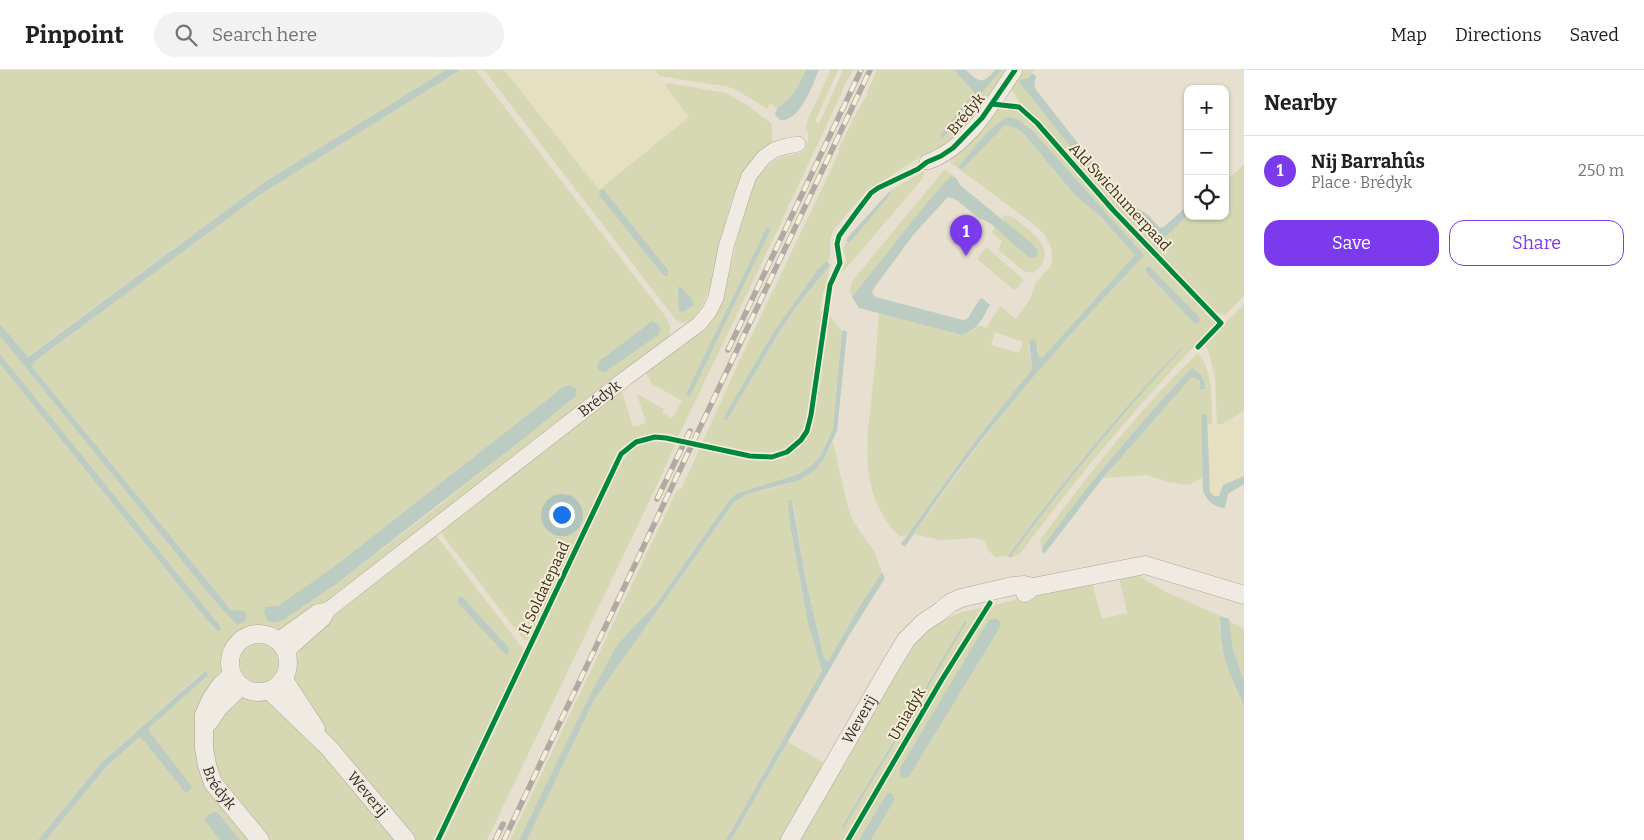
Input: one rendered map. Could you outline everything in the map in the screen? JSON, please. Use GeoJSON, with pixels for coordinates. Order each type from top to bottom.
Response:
{"type":"FeatureCollection","features":[{"type":"Feature","properties":{"kind":"street","name":"Brédyk"},"geometry":{"type":"LineString","coordinates":[[927,162],[941,156],[969,134],[1015,70]]}},
{"type":"Feature","properties":{"kind":"street","name":"Brédyk"},"geometry":{"type":"LineString","coordinates":[[282,646],[323,619],[328,610],[626,378],[700,324],[716,298],[726,247],[749,176],[763,158],[774,150],[798,144]]}},
{"type":"Feature","properties":{"kind":"street","name":"Weverij"},"geometry":{"type":"LineString","coordinates":[[790,840],[906,640],[923,623],[941,611],[950,602],[1013,586],[1024,585],[1033,587],[1144,565],[1244,595]]}},
{"type":"Feature","properties":{"kind":"street"},"geometry":{"type":"LineString","coordinates":[[251,635],[268,635],[282,646],[289,666],[277,685],[255,692],[237,680],[231,656],[240,641],[251,635]]}},
{"type":"Feature","properties":{"kind":"street","name":"Brédyk"},"geometry":{"type":"LineString","coordinates":[[237,680],[220,686],[211,698],[204,714],[204,748],[213,783],[260,840]]}},
{"type":"Feature","properties":{"kind":"street","name":"Weverij"},"geometry":{"type":"LineString","coordinates":[[277,685],[406,840]]}},
{"type":"Feature","properties":{"kind":"shaded area"},"geometry":{"type":"Polygon","coordinates":[[[446,70],[460,70],[261,194],[35,361],[32,367],[231,610],[245,611],[247,618],[244,622],[237,625],[214,600],[0,336],[0,324],[28,357],[263,183],[446,70]]]}},
{"type":"Feature","properties":{"kind":"shaded area"},"geometry":{"type":"Polygon","coordinates":[[[504,70],[655,70],[689,117],[599,190],[504,70]]]}},
{"type":"Feature","properties":{"kind":"shaded area"},"geometry":{"type":"Polygon","coordinates":[[[806,70],[819,70],[809,93],[794,115],[780,120],[775,115],[777,108],[798,87],[806,70]]]}},
{"type":"Feature","properties":{"kind":"shaded area"},"geometry":{"type":"Polygon","coordinates":[[[954,70],[966,70],[978,80],[984,80],[995,70],[1005,70],[1000,72],[943,138],[940,135],[974,92],[954,70]]]}},
{"type":"Feature","properties":{"kind":"shaded area"},"geometry":{"type":"Polygon","coordinates":[[[1032,73],[1036,76],[1034,86],[1037,91],[1125,202],[1147,214],[1160,228],[1165,226],[1184,209],[1184,219],[1166,236],[1158,240],[1112,199],[1019,82],[1020,79],[1027,79],[1032,73]]]}},
{"type":"Feature","properties":{"kind":"shaded area"},"geometry":{"type":"Polygon","coordinates":[[[1008,117],[1017,119],[1033,131],[1143,254],[1143,257],[1017,396],[959,470],[905,547],[901,544],[975,441],[1032,369],[1029,341],[1033,339],[1036,341],[1038,355],[1040,358],[1043,357],[1135,255],[1098,214],[1075,195],[1023,133],[1016,128],[1007,125],[1003,127],[962,169],[958,167],[988,132],[1008,117]]]}},
{"type":"Feature","properties":{"kind":"shaded area"},"geometry":{"type":"Polygon","coordinates":[[[952,176],[956,178],[961,186],[1030,242],[1038,250],[1037,256],[1030,258],[990,223],[979,218],[955,199],[948,197],[914,234],[872,293],[876,297],[963,320],[968,318],[982,298],[990,305],[979,323],[968,333],[962,335],[859,308],[852,297],[922,209],[952,176]]]}},
{"type":"Feature","properties":{"kind":"shaded area"},"geometry":{"type":"Polygon","coordinates":[[[603,189],[668,270],[668,276],[664,276],[599,195],[603,189]]]}},
{"type":"Feature","properties":{"kind":"shaded area"},"geometry":{"type":"Polygon","coordinates":[[[890,191],[890,195],[849,243],[846,241],[848,237],[890,191]]]}},
{"type":"Feature","properties":{"kind":"shaded area"},"geometry":{"type":"Polygon","coordinates":[[[767,227],[771,229],[690,396],[686,394],[767,227]]]}},
{"type":"Feature","properties":{"kind":"shaded area"},"geometry":{"type":"Polygon","coordinates":[[[827,261],[830,265],[796,307],[727,420],[723,419],[773,333],[818,269],[827,261]]]}},
{"type":"Feature","properties":{"kind":"shaded area"},"geometry":{"type":"Polygon","coordinates":[[[1149,266],[1200,318],[1199,322],[1195,324],[1147,273],[1145,269],[1149,266]]]}},
{"type":"Feature","properties":{"kind":"shaded area"},"geometry":{"type":"Polygon","coordinates":[[[678,287],[681,287],[691,298],[694,305],[682,312],[679,310],[678,287]]]}},
{"type":"Feature","properties":{"kind":"shaded area"},"geometry":{"type":"Polygon","coordinates":[[[652,321],[658,324],[661,329],[658,335],[605,372],[599,371],[597,366],[599,361],[652,321]]]}},
{"type":"Feature","properties":{"kind":"shaded area"},"geometry":{"type":"Polygon","coordinates":[[[842,331],[847,332],[837,431],[824,459],[816,469],[800,480],[745,495],[734,502],[594,700],[527,840],[519,840],[590,695],[617,645],[655,606],[730,499],[744,491],[799,474],[812,465],[821,455],[833,429],[842,331]]]}},
{"type":"Feature","properties":{"kind":"shaded area"},"geometry":{"type":"Polygon","coordinates":[[[1182,347],[1094,450],[1010,558],[1008,556],[1092,448],[1182,347]]]}},
{"type":"Feature","properties":{"kind":"shaded area"},"geometry":{"type":"Polygon","coordinates":[[[0,354],[220,626],[221,630],[217,631],[206,619],[0,364],[0,354]]]}},
{"type":"Feature","properties":{"kind":"shaded area"},"geometry":{"type":"Polygon","coordinates":[[[1192,368],[1202,377],[1205,382],[1205,389],[1200,389],[1200,381],[1193,377],[1190,379],[1103,478],[1045,553],[1042,552],[1042,548],[1094,479],[1150,413],[1192,368]]]}},
{"type":"Feature","properties":{"kind":"shaded area"},"geometry":{"type":"Polygon","coordinates":[[[570,385],[576,389],[576,396],[518,443],[336,584],[283,620],[275,623],[268,621],[264,613],[265,607],[278,606],[335,566],[563,387],[570,385]]]}},
{"type":"Feature","properties":{"kind":"shaded area"},"geometry":{"type":"Polygon","coordinates":[[[1201,415],[1207,415],[1210,492],[1214,496],[1219,496],[1223,485],[1244,476],[1244,484],[1228,494],[1225,508],[1211,503],[1203,491],[1201,415]]]}},
{"type":"Feature","properties":{"kind":"shaded area"},"geometry":{"type":"Polygon","coordinates":[[[1244,417],[1244,476],[1223,485],[1219,496],[1214,496],[1209,488],[1207,424],[1221,424],[1231,420],[1234,423],[1244,417]]]}},
{"type":"Feature","properties":{"kind":"shaded area"},"geometry":{"type":"Polygon","coordinates":[[[792,500],[806,582],[824,658],[827,661],[882,572],[885,578],[850,634],[731,840],[726,840],[822,671],[808,624],[791,530],[788,501],[792,500]]]}},
{"type":"Feature","properties":{"kind":"shaded area"},"geometry":{"type":"Polygon","coordinates":[[[458,597],[462,597],[509,648],[508,654],[505,654],[457,602],[458,597]]]}},
{"type":"Feature","properties":{"kind":"shaded area"},"geometry":{"type":"Polygon","coordinates":[[[1220,616],[1229,619],[1233,649],[1244,681],[1244,706],[1225,661],[1221,642],[1220,616]]]}},
{"type":"Feature","properties":{"kind":"shaded area"},"geometry":{"type":"Polygon","coordinates":[[[997,619],[1000,622],[1000,627],[908,778],[901,777],[899,770],[988,621],[997,619]]]}},
{"type":"Feature","properties":{"kind":"shaded area"},"geometry":{"type":"Polygon","coordinates":[[[965,621],[967,622],[844,828],[842,827],[965,621]]]}},
{"type":"Feature","properties":{"kind":"shaded area"},"geometry":{"type":"Polygon","coordinates":[[[205,671],[208,675],[149,728],[150,732],[192,787],[189,791],[185,792],[139,737],[107,766],[46,840],[38,840],[102,762],[205,671]]]}},
{"type":"Feature","properties":{"kind":"shaded area"},"geometry":{"type":"Polygon","coordinates":[[[887,793],[891,793],[895,799],[871,840],[859,840],[887,793]]]}},
{"type":"Feature","properties":{"kind":"shaded area"},"geometry":{"type":"Polygon","coordinates":[[[214,812],[219,814],[240,840],[220,840],[205,821],[206,816],[214,812]]]}},
{"type":"Feature","properties":{"kind":"green space"},"geometry":{"type":"Polygon","coordinates":[[[0,70],[446,70],[263,183],[27,357],[0,324],[0,70]]]}},
{"type":"Feature","properties":{"kind":"green space"},"geometry":{"type":"Polygon","coordinates":[[[460,70],[476,70],[663,313],[670,327],[669,337],[667,341],[329,600],[285,629],[255,629],[241,632],[235,636],[226,652],[223,669],[196,731],[251,840],[240,840],[219,814],[205,821],[220,840],[46,840],[107,766],[137,737],[142,738],[145,742],[152,724],[207,675],[204,671],[102,762],[38,840],[0,840],[0,364],[216,631],[220,626],[0,354],[0,336],[214,600],[237,625],[235,611],[231,610],[32,367],[35,361],[261,194],[460,70]],[[652,321],[599,361],[605,372],[657,335],[661,329],[652,321]],[[570,385],[563,387],[335,566],[278,606],[265,608],[283,620],[358,567],[468,483],[576,396],[570,385]]]}},
{"type":"Feature","properties":{"kind":"green space"},"geometry":{"type":"Polygon","coordinates":[[[484,70],[504,70],[599,190],[689,117],[665,85],[668,83],[726,93],[750,107],[772,124],[772,144],[746,170],[735,191],[709,289],[702,306],[691,321],[682,323],[675,319],[484,70]]]}},
{"type":"Feature","properties":{"kind":"green space"},"geometry":{"type":"Polygon","coordinates":[[[655,70],[806,70],[787,101],[777,108],[770,104],[767,109],[729,87],[660,76],[655,70]]]}},
{"type":"Feature","properties":{"kind":"green space"},"geometry":{"type":"Polygon","coordinates":[[[831,70],[838,70],[815,122],[819,124],[843,70],[853,70],[678,437],[660,434],[645,435],[632,440],[618,452],[531,636],[528,640],[524,640],[443,536],[442,531],[621,388],[633,427],[646,423],[637,394],[664,409],[662,413],[672,418],[682,401],[652,384],[645,371],[724,293],[747,199],[756,179],[767,166],[779,158],[805,151],[809,136],[806,127],[831,70]],[[767,227],[690,395],[771,229],[767,227]]]}},
{"type":"Feature","properties":{"kind":"green space"},"geometry":{"type":"Polygon","coordinates":[[[877,70],[954,70],[973,89],[973,94],[940,135],[943,138],[1000,72],[1009,70],[975,117],[949,143],[923,155],[866,192],[834,229],[830,239],[830,259],[818,269],[723,419],[727,419],[796,307],[830,265],[820,311],[823,312],[807,415],[803,430],[795,442],[784,449],[758,453],[703,441],[835,161],[838,150],[861,104],[867,96],[877,70]]]}},
{"type":"Feature","properties":{"kind":"green space"},"geometry":{"type":"Polygon","coordinates":[[[1022,70],[1034,70],[1027,79],[1020,79],[1019,82],[1112,199],[1160,240],[1184,219],[1229,220],[1229,178],[1244,165],[1244,296],[1225,315],[1215,312],[1090,182],[1023,107],[1011,87],[1022,70]]]}},
{"type":"Feature","properties":{"kind":"green space"},"geometry":{"type":"Polygon","coordinates":[[[997,107],[1017,108],[1036,124],[1111,211],[1213,317],[1216,324],[1114,436],[1020,554],[1010,558],[1080,464],[1152,380],[1183,348],[1182,347],[1136,397],[1092,449],[1049,502],[1008,556],[995,557],[987,549],[986,541],[975,538],[940,540],[914,534],[977,447],[1044,363],[1080,322],[1143,257],[1143,254],[1033,131],[1025,124],[1002,120],[959,166],[1003,127],[1007,125],[1016,128],[1023,133],[1075,195],[1089,205],[1134,253],[1134,257],[1043,357],[1040,358],[1038,355],[1037,345],[1028,345],[1032,369],[975,441],[907,535],[900,536],[887,522],[874,496],[868,462],[868,427],[879,313],[962,335],[973,331],[978,325],[986,328],[1000,306],[1016,319],[1030,299],[1035,284],[1052,264],[1052,252],[1044,234],[951,163],[950,157],[997,107]],[[995,332],[991,345],[1019,353],[1023,342],[995,332]]]}},
{"type":"Feature","properties":{"kind":"green space"},"geometry":{"type":"Polygon","coordinates":[[[945,169],[954,176],[944,183],[852,297],[850,289],[853,280],[945,169]]]}},
{"type":"Feature","properties":{"kind":"green space"},"geometry":{"type":"Polygon","coordinates":[[[924,171],[923,178],[842,273],[846,261],[843,248],[890,191],[924,171]]]}},
{"type":"Feature","properties":{"kind":"green space"},"geometry":{"type":"Polygon","coordinates":[[[1005,215],[1016,220],[1037,237],[1044,249],[1043,261],[1032,273],[1024,271],[998,250],[1002,242],[992,232],[996,226],[1026,255],[1038,250],[1002,219],[1005,215]]]}},
{"type":"Feature","properties":{"kind":"green space"},"geometry":{"type":"Polygon","coordinates":[[[986,247],[1024,280],[1016,289],[1013,289],[977,259],[986,247]]]}},
{"type":"Feature","properties":{"kind":"green space"},"geometry":{"type":"Polygon","coordinates":[[[1244,305],[1244,411],[1228,421],[1217,425],[1215,378],[1208,349],[1205,346],[1214,334],[1244,305]]]}},
{"type":"Feature","properties":{"kind":"green space"},"geometry":{"type":"Polygon","coordinates":[[[830,316],[842,331],[833,429],[821,455],[812,465],[799,474],[744,491],[730,499],[655,606],[617,645],[590,695],[519,840],[510,840],[677,490],[681,489],[700,448],[749,459],[772,461],[789,455],[804,443],[813,424],[830,316]]]}},
{"type":"Feature","properties":{"kind":"green space"},"geometry":{"type":"Polygon","coordinates":[[[1198,353],[1207,369],[1211,397],[1212,425],[1207,424],[1207,415],[1201,415],[1203,478],[1189,485],[1168,482],[1147,475],[1103,478],[1190,379],[1193,377],[1197,378],[1200,383],[1203,378],[1195,369],[1189,370],[1131,435],[1094,479],[1042,548],[1040,540],[1096,467],[1155,397],[1198,353]]]}},
{"type":"Feature","properties":{"kind":"green space"},"geometry":{"type":"Polygon","coordinates":[[[655,441],[675,444],[487,840],[443,840],[617,471],[632,450],[642,444],[655,441]]]}},
{"type":"Feature","properties":{"kind":"green space"},"geometry":{"type":"Polygon","coordinates":[[[833,442],[847,504],[853,521],[874,551],[882,572],[827,661],[824,658],[806,582],[793,501],[791,530],[808,624],[822,671],[726,840],[527,840],[594,700],[734,502],[745,495],[782,486],[799,479],[821,463],[833,442]]]}},
{"type":"Feature","properties":{"kind":"green space"},"geometry":{"type":"Polygon","coordinates":[[[435,534],[524,650],[433,840],[415,840],[331,740],[293,683],[292,676],[301,647],[347,603],[435,534]],[[460,597],[457,599],[457,602],[507,654],[509,648],[460,597]]]}},
{"type":"Feature","properties":{"kind":"green space"},"geometry":{"type":"Polygon","coordinates":[[[1136,574],[1166,592],[1220,616],[1221,644],[1232,680],[1244,706],[1244,840],[871,840],[895,799],[887,793],[859,840],[851,840],[944,682],[995,605],[1055,589],[1092,582],[1102,619],[1127,613],[1119,577],[1136,574]],[[1000,622],[940,702],[899,770],[971,672],[1000,627],[1000,622]]]}},
{"type":"Feature","properties":{"kind":"green space"},"geometry":{"type":"Polygon","coordinates":[[[983,608],[938,679],[843,840],[796,840],[918,637],[948,618],[983,608]],[[967,622],[904,721],[844,828],[967,622]]]}},
{"type":"Feature","properties":{"kind":"green space"},"geometry":{"type":"Polygon","coordinates":[[[1229,621],[1244,629],[1244,681],[1233,649],[1229,621]]]}},
{"type":"Feature","properties":{"kind":"green space"},"geometry":{"type":"Polygon","coordinates":[[[259,644],[272,650],[278,663],[272,676],[259,682],[246,676],[240,663],[246,650],[259,644]]]}},
{"type":"Feature","properties":{"kind":"green space"},"geometry":{"type":"Polygon","coordinates":[[[246,696],[268,700],[319,747],[395,838],[394,840],[269,840],[219,780],[213,764],[212,735],[214,727],[221,713],[239,697],[246,696]]]}},
{"type":"Feature","properties":{"kind":"green space"},"geometry":{"type":"Polygon","coordinates":[[[788,742],[826,764],[782,840],[731,840],[788,742]]]}},
{"type":"Feature","properties":{"kind":"railway"},"geometry":{"type":"LineString","coordinates":[[728,350],[861,70]]}},
{"type":"Feature","properties":{"kind":"railway"},"geometry":{"type":"LineString","coordinates":[[504,840],[870,70]]}},
{"type":"Feature","properties":{"kind":"railway"},"geometry":{"type":"LineString","coordinates":[[657,499],[690,431]]}},
{"type":"Feature","properties":{"kind":"railway"},"geometry":{"type":"LineString","coordinates":[[495,840],[503,824]]}},
{"type":"Feature","properties":{"kind":"cycle path","name":"It Soldatepaad"},"geometry":{"type":"LineString","coordinates":[[438,840],[621,454],[636,442],[655,437],[750,456],[772,457],[787,452],[801,440],[807,431],[811,415],[830,285],[840,263],[837,244],[839,236],[871,193],[918,169],[953,148],[982,118],[1015,70]]}},
{"type":"Feature","properties":{"kind":"cycle path","name":"Ald Swichumerpaad"},"geometry":{"type":"LineString","coordinates":[[992,104],[1019,107],[1037,123],[1113,210],[1221,323],[1198,347]]}},
{"type":"Feature","properties":{"kind":"cycle path","name":"Uniadyk"},"geometry":{"type":"LineString","coordinates":[[848,840],[941,681],[990,603]]}},
{"type":"Feature","properties":{"kind":"place","name":"Nij Barrahûs"},"geometry":{"type":"Point","coordinates":[966,256]}}]}
